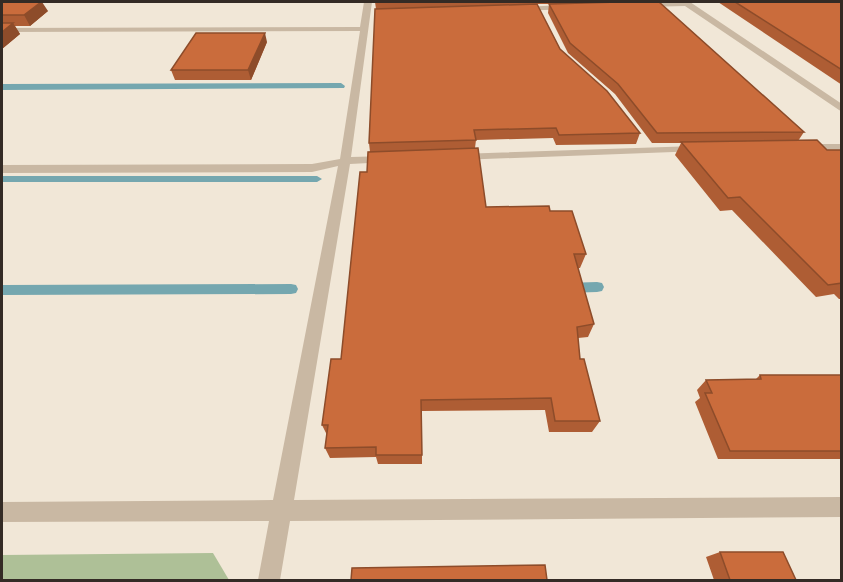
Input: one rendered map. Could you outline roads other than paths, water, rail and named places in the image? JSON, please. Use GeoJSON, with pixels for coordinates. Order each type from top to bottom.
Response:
{"type":"FeatureCollection","features":[{"type":"Feature","properties":{"kind":"street"},"geometry":{"type":"LineString","coordinates":[[269,580],[345,161],[368,2]]}},
{"type":"Feature","properties":{"kind":"street"},"geometry":{"type":"LineString","coordinates":[[630,6],[685,3],[842,109]]}},
{"type":"Feature","properties":{"kind":"street"},"geometry":{"type":"LineString","coordinates":[[506,9],[541,13],[573,7]]}},
{"type":"Feature","properties":{"kind":"street"},"geometry":{"type":"LineString","coordinates":[[366,14],[378,14]]}},
{"type":"Feature","properties":{"kind":"street"},"geometry":{"type":"LineString","coordinates":[[2,30],[364,29]]}},
{"type":"Feature","properties":{"kind":"street"},"geometry":{"type":"LineString","coordinates":[[450,157],[646,145],[706,148]]}},
{"type":"Feature","properties":{"kind":"street"},"geometry":{"type":"LineString","coordinates":[[797,147],[842,147]]}},
{"type":"Feature","properties":{"kind":"street"},"geometry":{"type":"LineString","coordinates":[[2,169],[312,168],[345,161],[404,159]]}},
{"type":"Feature","properties":{"kind":"street"},"geometry":{"type":"LineString","coordinates":[[2,512],[842,507]]}},
{"type":"Feature","properties":{"kind":"waterway"},"geometry":{"type":"LineString","coordinates":[[2,87],[341,86]]}},
{"type":"Feature","properties":{"kind":"waterway"},"geometry":{"type":"LineString","coordinates":[[2,179],[317,179]]}},
{"type":"Feature","properties":{"kind":"waterway"},"geometry":{"type":"LineString","coordinates":[[566,288],[597,287]]}},
{"type":"Feature","properties":{"kind":"waterway"},"geometry":{"type":"LineString","coordinates":[[2,290],[291,289]]}}]}
